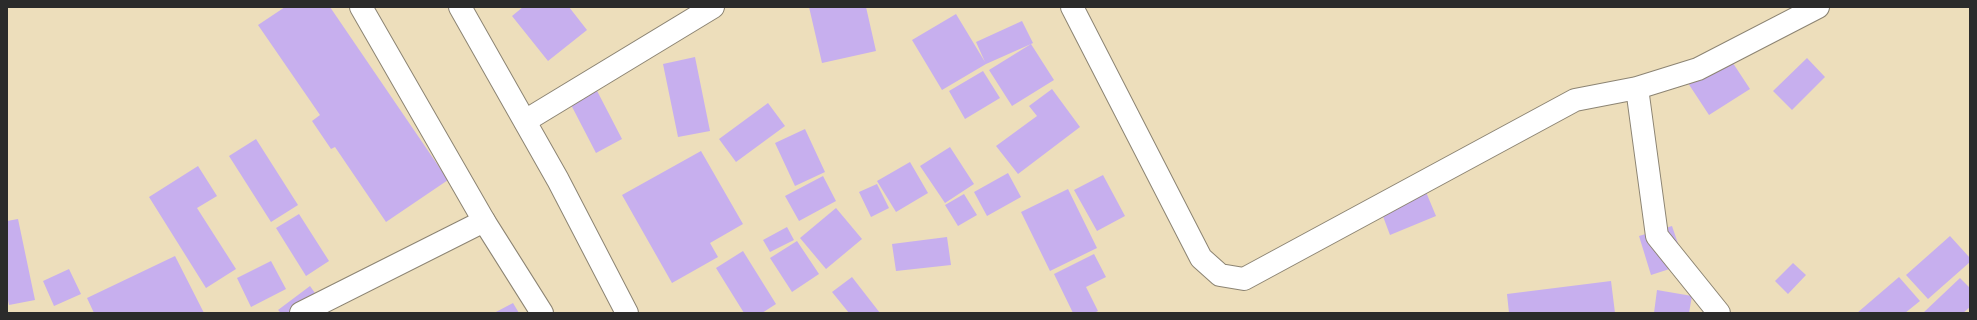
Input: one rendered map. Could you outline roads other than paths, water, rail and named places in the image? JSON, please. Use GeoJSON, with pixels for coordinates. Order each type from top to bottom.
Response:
{"type":"FeatureCollection","features":[{"type":"Feature","properties":{"kind":"main road"},"geometry":{"type":"LineString","coordinates":[[361,7],[484,221],[542,313]]}},
{"type":"Feature","properties":{"kind":"main road"},"geometry":{"type":"LineString","coordinates":[[460,7],[558,180],[627,313]]}},
{"type":"Feature","properties":{"kind":"main road"},"geometry":{"type":"LineString","coordinates":[[525,121],[713,7]]}},
{"type":"Feature","properties":{"kind":"main road"},"geometry":{"type":"LineString","coordinates":[[1072,7],[1201,258],[1220,275],[1244,279],[1575,100],[1637,88],[1698,69],[1818,7]]}},
{"type":"Feature","properties":{"kind":"main road"},"geometry":{"type":"LineString","coordinates":[[1637,88],[1657,236],[1719,313]]}},
{"type":"Feature","properties":{"kind":"main road"},"geometry":{"type":"LineString","coordinates":[[301,313],[484,221]]}}]}
